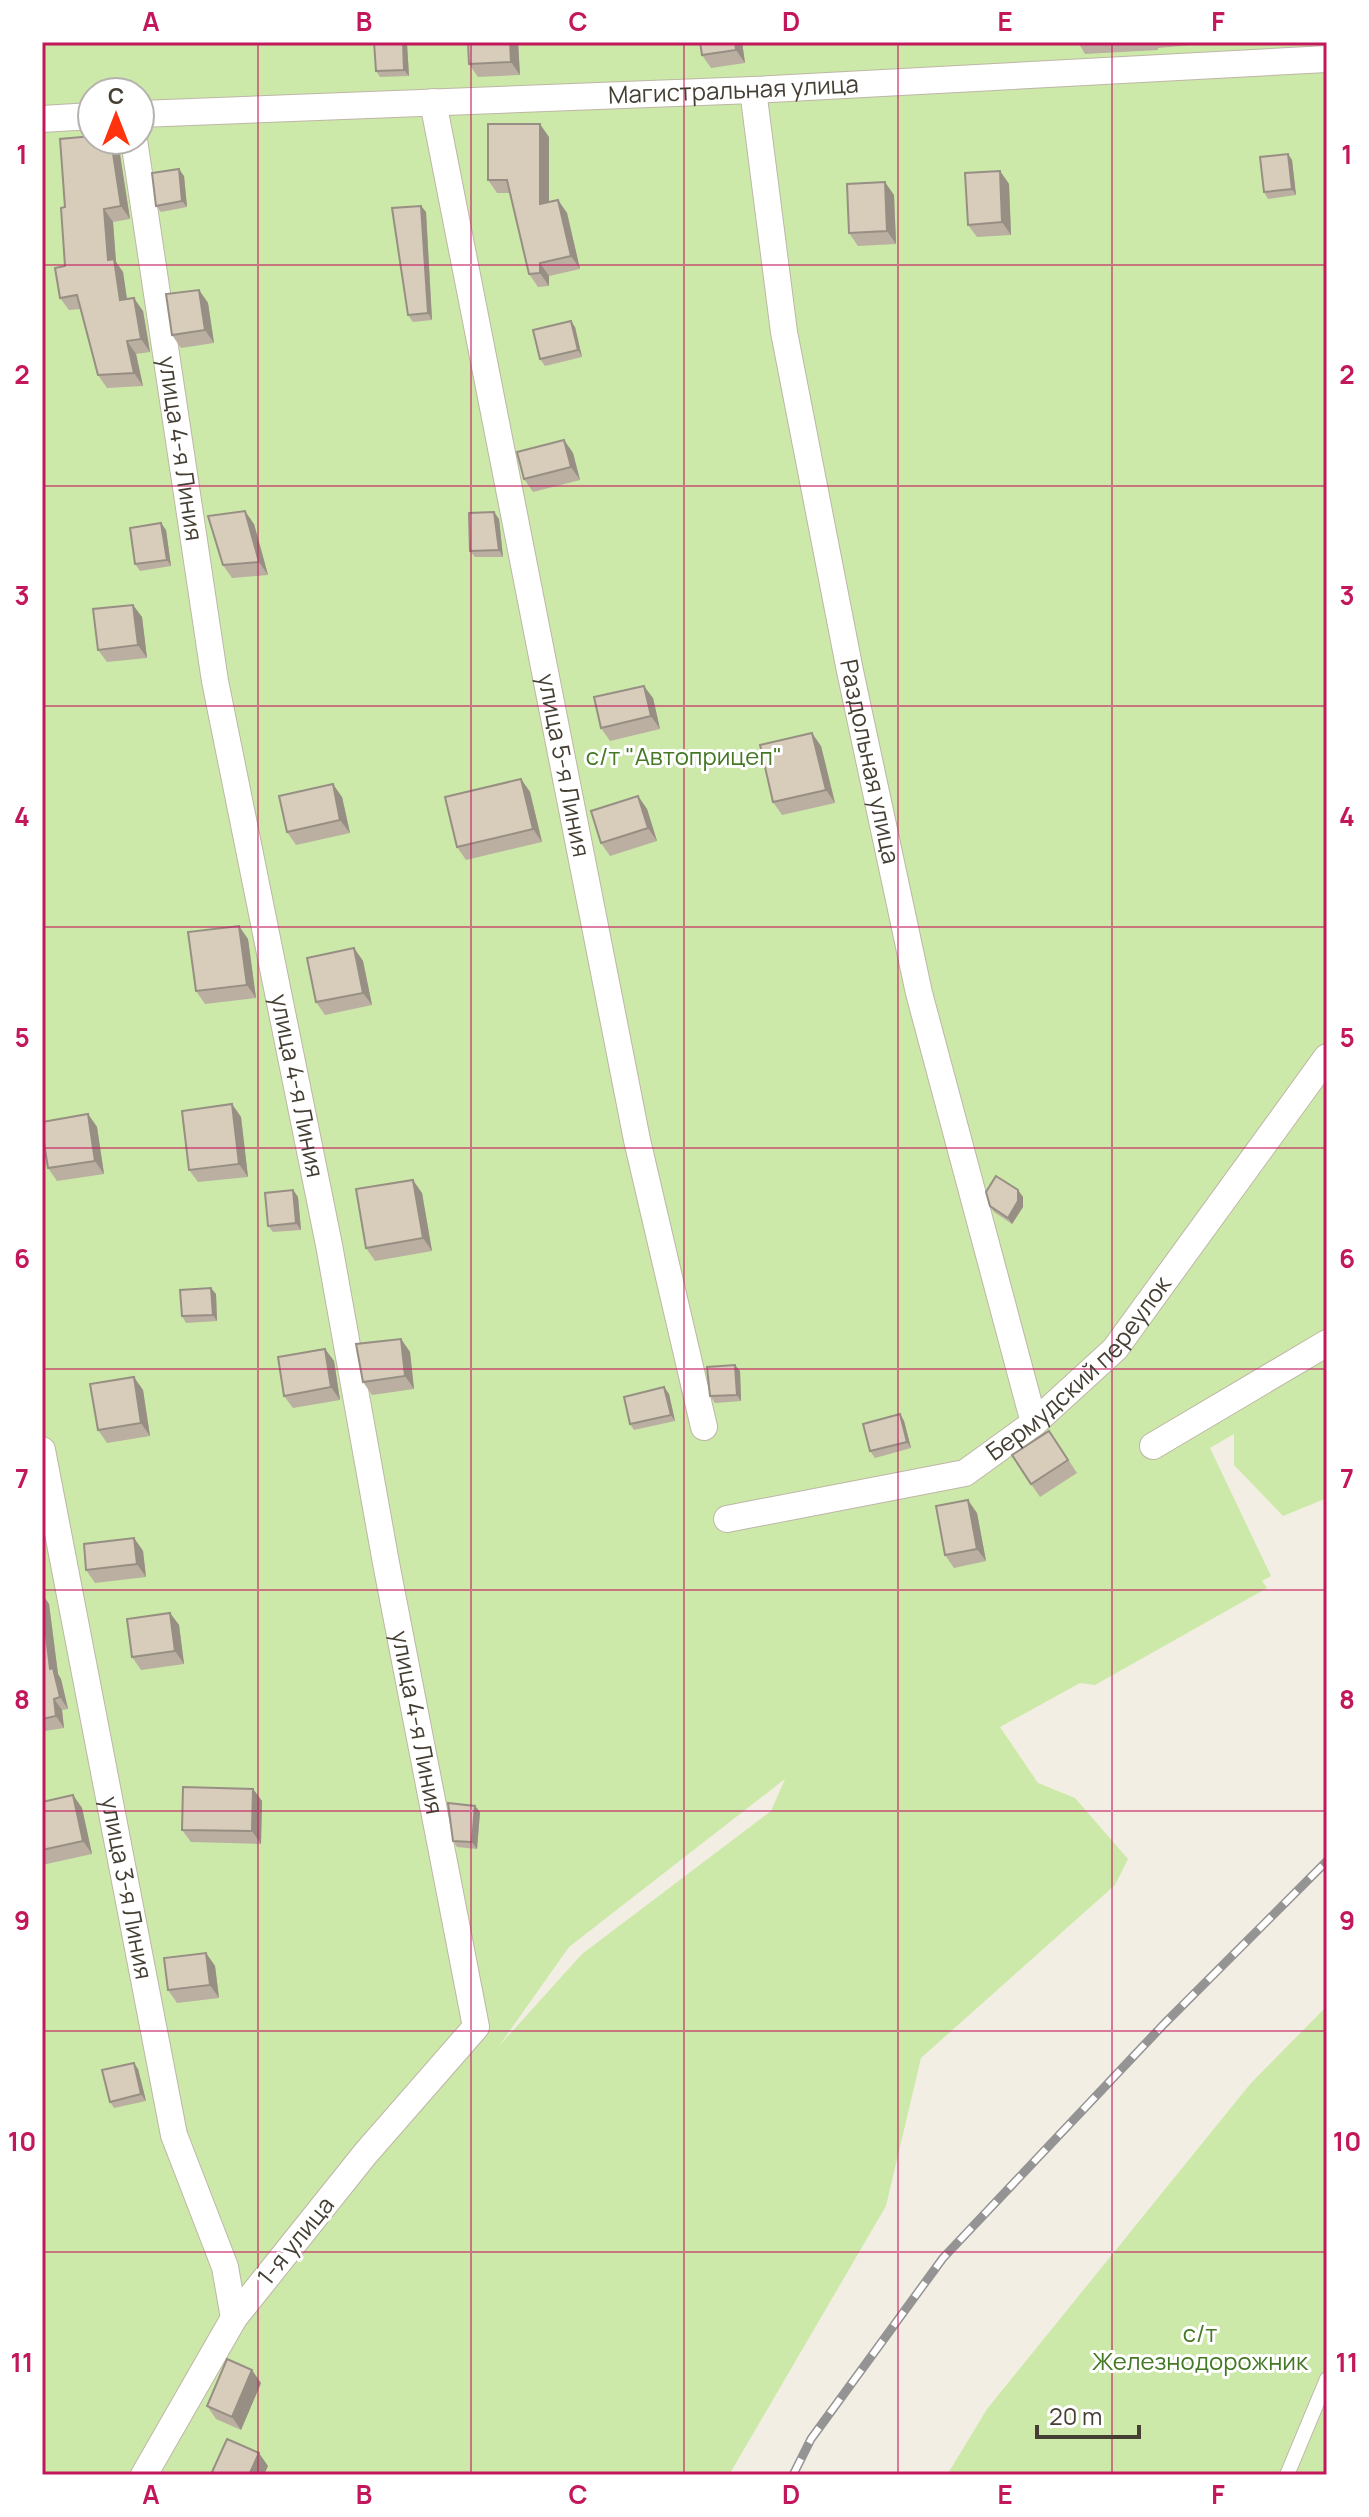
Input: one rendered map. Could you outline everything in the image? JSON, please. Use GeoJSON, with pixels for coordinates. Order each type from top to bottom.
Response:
{"type":"FeatureCollection","features":[{"type":"Feature","properties":{"kind":"street","name":"Магистральная улица"},"geometry":{"type":"LineString","coordinates":[[156,113],[753,90],[1327,59]]}},
{"type":"Feature","properties":{"kind":"street","name":"Раздольная улица"},"geometry":{"type":"LineString","coordinates":[[753,90],[784,332],[850,671],[919,993],[1034,1423]]}},
{"type":"Feature","properties":{"kind":"street","name":"улица 5-я Линия"},"geometry":{"type":"LineString","coordinates":[[433,102],[637,1140],[704,1427]]}},
{"type":"Feature","properties":{"kind":"street"},"geometry":{"type":"LineString","coordinates":[[42,119],[76,117]]}},
{"type":"Feature","properties":{"kind":"street","name":"улица 4-я Линия"},"geometry":{"type":"LineString","coordinates":[[136,156],[215,681],[329,1245],[386,1563],[476,2027]]}},
{"type":"Feature","properties":{"kind":"street","name":"Бермудский переулок"},"geometry":{"type":"LineString","coordinates":[[727,1519],[965,1473],[1034,1423],[1115,1349],[1327,1057]]}},
{"type":"Feature","properties":{"kind":"street"},"geometry":{"type":"LineString","coordinates":[[1153,1446],[1327,1343]]}},
{"type":"Feature","properties":{"kind":"street","name":"улица 3-я Линия"},"geometry":{"type":"LineString","coordinates":[[42,1450],[174,2135],[225,2267],[234,2318]]}},
{"type":"Feature","properties":{"kind":"street","name":"1-я улица"},"geometry":{"type":"LineString","coordinates":[[144,2475],[234,2318],[366,2153],[476,2027]]}},
{"type":"Feature","properties":{"kind":"lane"},"geometry":{"type":"LineString","coordinates":[[1287,2475],[1327,2379]]}},
{"type":"Feature","properties":{"kind":"green space","name":"с/т \"Автоприцеп\""},"geometry":{"type":"Polygon","coordinates":[[[42,42],[1327,42],[1327,1498],[1283,1516],[1234,1465],[1234,1434],[1210,1448],[1271,1576],[1262,1581],[1267,1588],[1095,1685],[1080,1683],[1000,1727],[1038,1783],[1075,1798],[1128,1859],[1115,1885],[921,2058],[886,2206],[729,2475],[42,2475],[42,42]],[[785,1779],[569,1947],[499,2046],[582,1954],[771,1811],[785,1779]]]}},
{"type":"Feature","properties":{"kind":"green space","name":"с/т Железнодорожник"},"geometry":{"type":"Polygon","coordinates":[[[1327,2006],[1327,2475],[947,2475],[987,2409],[1251,2083],[1327,2006]]]}},
{"type":"Feature","properties":{"kind":"building"},"geometry":{"type":"Polygon","coordinates":[[[374,42],[403,42],[404,70],[376,71],[374,42]]]}},
{"type":"Feature","properties":{"kind":"building"},"geometry":{"type":"Polygon","coordinates":[[[468,42],[510,42],[511,62],[469,64],[468,42]]]}},
{"type":"Feature","properties":{"kind":"building"},"geometry":{"type":"Polygon","coordinates":[[[700,42],[735,42],[736,50],[702,55],[700,42]]]}},
{"type":"Feature","properties":{"kind":"building"},"geometry":{"type":"Polygon","coordinates":[[[488,124],[540,124],[540,204],[558,200],[571,256],[540,263],[540,273],[529,274],[507,180],[488,180],[488,124]]]}},
{"type":"Feature","properties":{"kind":"building"},"geometry":{"type":"Polygon","coordinates":[[[76,138],[76,156],[113,156],[121,206],[104,209],[108,260],[114,259],[120,300],[134,298],[141,339],[127,341],[134,373],[98,375],[77,295],[60,298],[55,268],[65,266],[61,208],[65,207],[60,139],[76,138]]]}},
{"type":"Feature","properties":{"kind":"building"},"geometry":{"type":"Polygon","coordinates":[[[1288,154],[1292,189],[1264,192],[1260,157],[1288,154]]]}},
{"type":"Feature","properties":{"kind":"building"},"geometry":{"type":"Polygon","coordinates":[[[179,169],[182,201],[156,206],[152,173],[179,169]]]}},
{"type":"Feature","properties":{"kind":"building"},"geometry":{"type":"Polygon","coordinates":[[[1000,171],[1002,222],[968,225],[965,173],[1000,171]]]}},
{"type":"Feature","properties":{"kind":"building"},"geometry":{"type":"Polygon","coordinates":[[[885,182],[887,231],[849,233],[847,184],[885,182]]]}},
{"type":"Feature","properties":{"kind":"building"},"geometry":{"type":"Polygon","coordinates":[[[421,206],[428,313],[408,315],[392,208],[421,206]]]}},
{"type":"Feature","properties":{"kind":"building"},"geometry":{"type":"Polygon","coordinates":[[[199,290],[205,330],[172,335],[166,294],[199,290]]]}},
{"type":"Feature","properties":{"kind":"building"},"geometry":{"type":"Polygon","coordinates":[[[571,321],[578,350],[540,359],[533,330],[571,321]]]}},
{"type":"Feature","properties":{"kind":"building"},"geometry":{"type":"Polygon","coordinates":[[[564,440],[571,467],[524,479],[517,452],[564,440]]]}},
{"type":"Feature","properties":{"kind":"building"},"geometry":{"type":"Polygon","coordinates":[[[245,511],[259,562],[223,565],[208,516],[245,511]]]}},
{"type":"Feature","properties":{"kind":"building"},"geometry":{"type":"Polygon","coordinates":[[[494,512],[499,550],[470,551],[469,513],[494,512]]]}},
{"type":"Feature","properties":{"kind":"building"},"geometry":{"type":"Polygon","coordinates":[[[161,523],[167,560],[135,564],[130,528],[161,523]]]}},
{"type":"Feature","properties":{"kind":"building"},"geometry":{"type":"Polygon","coordinates":[[[133,605],[138,645],[98,650],[93,609],[133,605]]]}},
{"type":"Feature","properties":{"kind":"building"},"geometry":{"type":"Polygon","coordinates":[[[644,686],[651,716],[601,728],[594,697],[644,686]]]}},
{"type":"Feature","properties":{"kind":"building"},"geometry":{"type":"Polygon","coordinates":[[[812,733],[826,790],[773,802],[760,745],[812,733]]]}},
{"type":"Feature","properties":{"kind":"building"},"geometry":{"type":"Polygon","coordinates":[[[521,779],[533,829],[457,847],[445,797],[521,779]]]}},
{"type":"Feature","properties":{"kind":"building"},"geometry":{"type":"Polygon","coordinates":[[[333,784],[340,820],[287,832],[279,796],[333,784]]]}},
{"type":"Feature","properties":{"kind":"building"},"geometry":{"type":"Polygon","coordinates":[[[638,796],[648,828],[601,843],[591,811],[638,796]]]}},
{"type":"Feature","properties":{"kind":"building"},"geometry":{"type":"Polygon","coordinates":[[[239,926],[247,985],[196,991],[188,932],[239,926]]]}},
{"type":"Feature","properties":{"kind":"building"},"geometry":{"type":"Polygon","coordinates":[[[354,948],[363,993],[316,1002],[307,958],[354,948]]]}},
{"type":"Feature","properties":{"kind":"building"},"geometry":{"type":"Polygon","coordinates":[[[232,1104],[239,1164],[189,1170],[182,1111],[232,1104]]]}},
{"type":"Feature","properties":{"kind":"building"},"geometry":{"type":"Polygon","coordinates":[[[88,1114],[95,1161],[48,1168],[42,1122],[88,1114]]]}},
{"type":"Feature","properties":{"kind":"building"},"geometry":{"type":"Polygon","coordinates":[[[996,1176],[1018,1190],[1018,1201],[1008,1218],[990,1206],[986,1192],[996,1176]]]}},
{"type":"Feature","properties":{"kind":"building"},"geometry":{"type":"Polygon","coordinates":[[[413,1180],[423,1238],[366,1248],[356,1189],[413,1180]]]}},
{"type":"Feature","properties":{"kind":"building"},"geometry":{"type":"Polygon","coordinates":[[[293,1190],[296,1223],[268,1226],[265,1193],[293,1190]]]}},
{"type":"Feature","properties":{"kind":"building"},"geometry":{"type":"Polygon","coordinates":[[[211,1288],[213,1315],[182,1316],[180,1290],[211,1288]]]}},
{"type":"Feature","properties":{"kind":"building"},"geometry":{"type":"Polygon","coordinates":[[[401,1339],[405,1376],[363,1382],[356,1344],[401,1339]]]}},
{"type":"Feature","properties":{"kind":"building"},"geometry":{"type":"Polygon","coordinates":[[[325,1349],[331,1387],[284,1396],[278,1357],[325,1349]]]}},
{"type":"Feature","properties":{"kind":"building"},"geometry":{"type":"Polygon","coordinates":[[[735,1365],[737,1395],[710,1396],[707,1367],[735,1365]]]}},
{"type":"Feature","properties":{"kind":"building"},"geometry":{"type":"Polygon","coordinates":[[[134,1377],[141,1423],[98,1430],[90,1384],[134,1377]]]}},
{"type":"Feature","properties":{"kind":"building"},"geometry":{"type":"Polygon","coordinates":[[[664,1387],[671,1415],[630,1424],[624,1397],[664,1387]]]}},
{"type":"Feature","properties":{"kind":"building"},"geometry":{"type":"Polygon","coordinates":[[[900,1414],[907,1442],[870,1451],[863,1424],[900,1414]]]}},
{"type":"Feature","properties":{"kind":"building"},"geometry":{"type":"Polygon","coordinates":[[[1049,1431],[1068,1460],[1031,1484],[1012,1455],[1049,1431]]]}},
{"type":"Feature","properties":{"kind":"building"},"geometry":{"type":"Polygon","coordinates":[[[968,1500],[977,1549],[945,1555],[936,1506],[968,1500]]]}},
{"type":"Feature","properties":{"kind":"building"},"geometry":{"type":"Polygon","coordinates":[[[134,1538],[137,1564],[86,1570],[84,1544],[134,1538]]]}},
{"type":"Feature","properties":{"kind":"building"},"geometry":{"type":"Polygon","coordinates":[[[42,1602],[50,1669],[53,1668],[60,1697],[54,1699],[56,1716],[42,1719],[42,1602]]]}},
{"type":"Feature","properties":{"kind":"building"},"geometry":{"type":"Polygon","coordinates":[[[170,1613],[175,1651],[132,1657],[127,1619],[170,1613]]]}},
{"type":"Feature","properties":{"kind":"building"},"geometry":{"type":"Polygon","coordinates":[[[183,1787],[253,1789],[252,1831],[182,1830],[183,1787]]]}},
{"type":"Feature","properties":{"kind":"building"},"geometry":{"type":"Polygon","coordinates":[[[73,1795],[83,1841],[42,1850],[42,1802],[73,1795]]]}},
{"type":"Feature","properties":{"kind":"building"},"geometry":{"type":"Polygon","coordinates":[[[448,1803],[475,1806],[472,1842],[453,1841],[448,1803]]]}},
{"type":"Feature","properties":{"kind":"building"},"geometry":{"type":"Polygon","coordinates":[[[206,1953],[210,1985],[168,1990],[164,1958],[206,1953]]]}},
{"type":"Feature","properties":{"kind":"building"},"geometry":{"type":"Polygon","coordinates":[[[134,2063],[141,2094],[110,2102],[102,2070],[134,2063]]]}},
{"type":"Feature","properties":{"kind":"building"},"geometry":{"type":"Polygon","coordinates":[[[227,2359],[252,2370],[232,2417],[207,2406],[227,2359]]]}},
{"type":"Feature","properties":{"kind":"building"},"geometry":{"type":"Polygon","coordinates":[[[227,2439],[259,2453],[249,2475],[218,2475],[212,2472],[227,2439]]]}},
{"type":"Feature","properties":{"kind":"railway"},"geometry":{"type":"LineString","coordinates":[[793,2475],[811,2439],[943,2258],[1164,2024],[1327,1861]]}}]}
